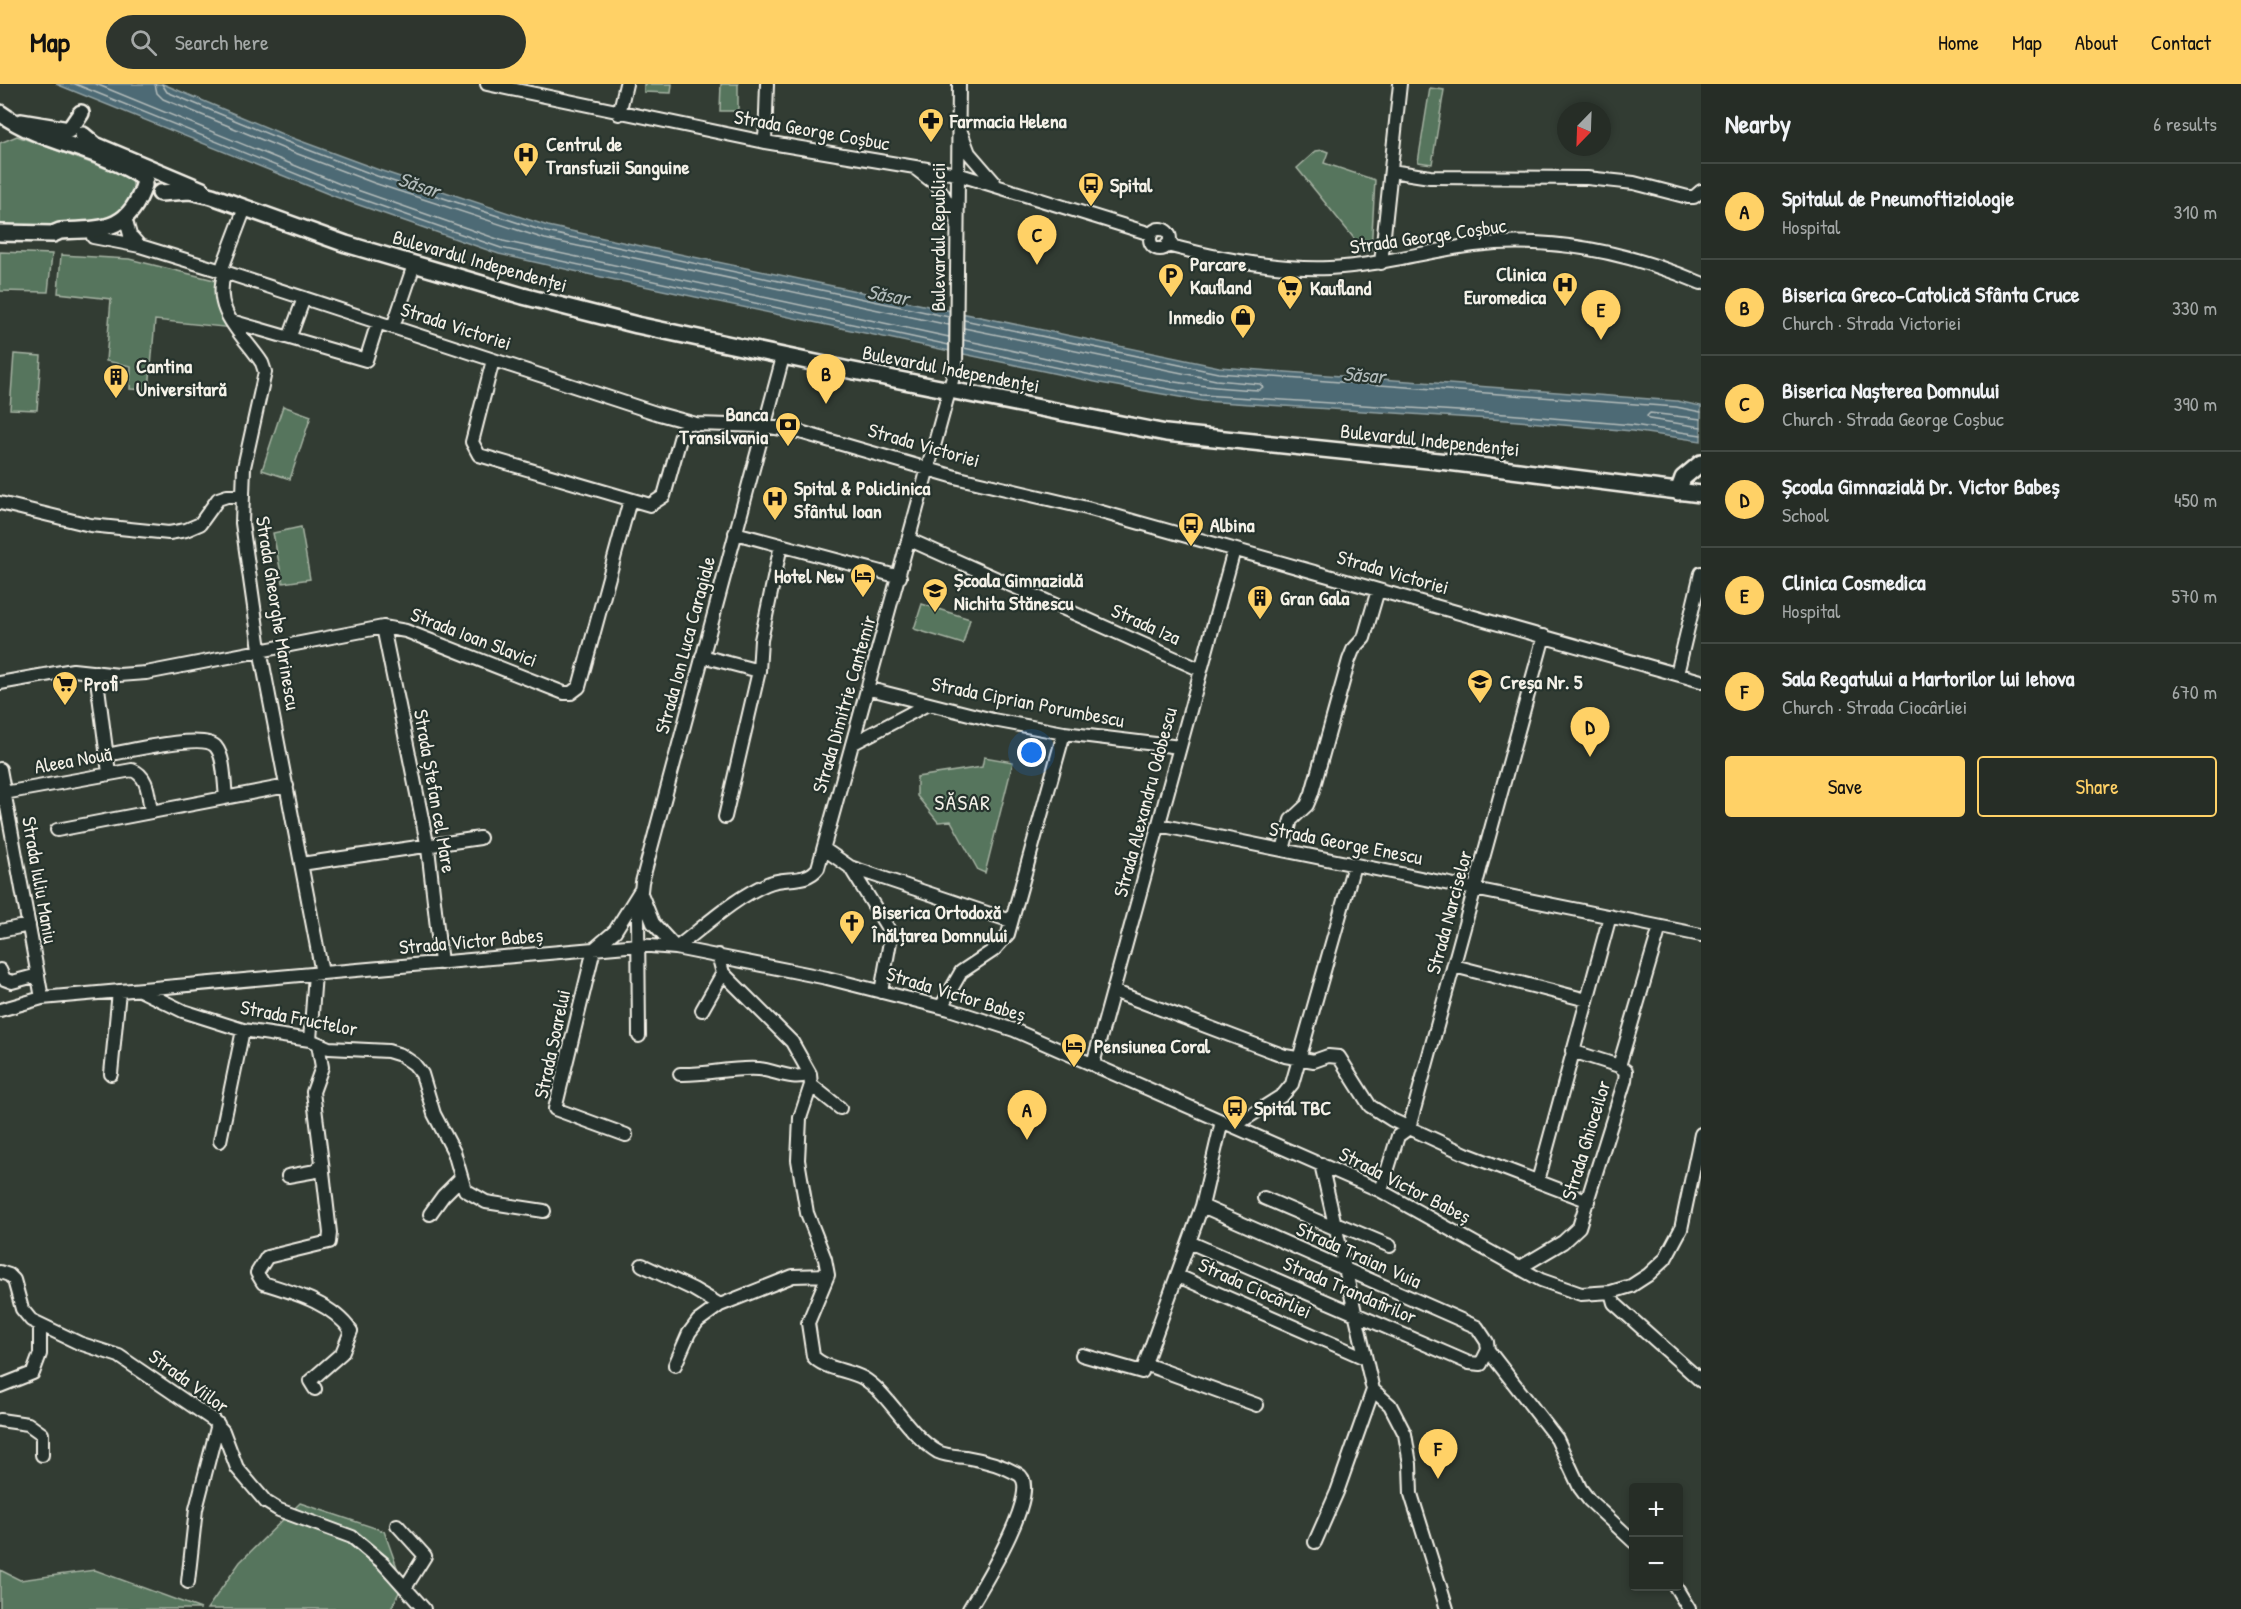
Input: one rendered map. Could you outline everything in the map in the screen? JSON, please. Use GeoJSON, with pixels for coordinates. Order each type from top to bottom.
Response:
{"type":"FeatureCollection","features":[{"type":"Feature","properties":{"kind":"main road","name":"Bulevardul Independenței"},"geometry":{"type":"LineString","coordinates":[[4,120],[76,130],[151,188],[190,191],[212,196],[414,265],[584,312],[783,357],[1166,433],[1448,462],[1701,494]]}},
{"type":"Feature","properties":{"kind":"main road","name":"Bulevardul Independenței"},"geometry":{"type":"LineString","coordinates":[[76,130],[94,144],[191,183],[212,196]]}},
{"type":"Feature","properties":{"kind":"main road"},"geometry":{"type":"LineString","coordinates":[[151,188],[165,185],[162,176],[191,183]]}},
{"type":"Feature","properties":{"kind":"main road","name":"Strada Victoriei"},"geometry":{"type":"LineString","coordinates":[[0,232],[53,234],[59,237],[93,237],[108,234],[127,224],[151,188]]}},
{"type":"Feature","properties":{"kind":"main road","name":"Strada Victoriei"},"geometry":{"type":"LineString","coordinates":[[53,234],[60,231],[98,229],[118,223],[134,209],[151,188]]}},
{"type":"Feature","properties":{"kind":"main road"},"geometry":{"type":"LineString","coordinates":[[1678,492],[1683,478],[1701,463]]}},
{"type":"Feature","properties":{"kind":"street","name":"Strada George Coșbuc"},"geometry":{"type":"LineString","coordinates":[[487,84],[619,114],[765,142],[957,174],[997,184],[1151,237],[1162,229],[1168,232],[1168,242],[1238,261],[1292,268],[1328,268],[1381,263],[1476,245],[1551,245],[1637,259],[1701,283]]}},
{"type":"Feature","properties":{"kind":"street"},"geometry":{"type":"LineString","coordinates":[[619,114],[626,84]]}},
{"type":"Feature","properties":{"kind":"street"},"geometry":{"type":"LineString","coordinates":[[765,142],[767,84]]}},
{"type":"Feature","properties":{"kind":"street","name":"Bulevardul Republicii"},"geometry":{"type":"LineString","coordinates":[[949,389],[957,354],[957,174],[960,84]]}},
{"type":"Feature","properties":{"kind":"street"},"geometry":{"type":"LineString","coordinates":[[1381,263],[1400,84]]}},
{"type":"Feature","properties":{"kind":"street"},"geometry":{"type":"LineString","coordinates":[[959,128],[969,153],[987,176],[997,184]]}},
{"type":"Feature","properties":{"kind":"street"},"geometry":{"type":"LineString","coordinates":[[915,168],[938,186],[957,218]]}},
{"type":"Feature","properties":{"kind":"street"},"geometry":{"type":"LineString","coordinates":[[1391,171],[1430,177],[1577,178],[1653,187],[1688,197],[1694,197],[1701,191]]}},
{"type":"Feature","properties":{"kind":"street","name":"Strada Gheorghe Marinescu"},"geometry":{"type":"LineString","coordinates":[[245,208],[223,272],[219,296],[231,321],[262,363],[265,372],[244,467],[241,496],[242,523],[260,649],[301,864],[318,974],[314,1042],[322,1067],[313,1092],[330,1233],[329,1242],[267,1257],[257,1273],[263,1283],[302,1295],[342,1318],[351,1331],[342,1353],[310,1381],[315,1389]]}},
{"type":"Feature","properties":{"kind":"street"},"geometry":{"type":"LineString","coordinates":[[127,224],[130,235],[140,246]]}},
{"type":"Feature","properties":{"kind":"street","name":"Strada Victoriei"},"geometry":{"type":"LineString","coordinates":[[93,237],[140,246],[685,421],[718,425],[764,426],[800,432],[1234,550],[1701,681]]}},
{"type":"Feature","properties":{"kind":"street"},"geometry":{"type":"LineString","coordinates":[[393,327],[414,265]]}},
{"type":"Feature","properties":{"kind":"street"},"geometry":{"type":"LineString","coordinates":[[290,336],[304,298]]}},
{"type":"Feature","properties":{"kind":"street"},"geometry":{"type":"LineString","coordinates":[[231,321],[290,336],[366,360],[378,322]]}},
{"type":"Feature","properties":{"kind":"street","name":"Strada Ion Luca Caragiale"},"geometry":{"type":"LineString","coordinates":[[639,1036],[640,891],[783,357]]}},
{"type":"Feature","properties":{"kind":"street"},"geometry":{"type":"LineString","coordinates":[[494,360],[472,442],[479,455],[650,504],[658,502],[664,496],[685,421]]}},
{"type":"Feature","properties":{"kind":"street","name":"Strada Dimitrie Cantemir"},"geometry":{"type":"LineString","coordinates":[[676,948],[748,894],[769,882],[813,875],[818,868],[852,744],[870,689],[949,389]]}},
{"type":"Feature","properties":{"kind":"street"},"geometry":{"type":"LineString","coordinates":[[0,503],[90,525],[169,532],[186,530],[200,524],[218,500],[227,496],[241,496]]}},
{"type":"Feature","properties":{"kind":"street","name":"Strada Ioan Slavici"},"geometry":{"type":"LineString","coordinates":[[383,627],[406,631],[564,693],[571,693],[579,687],[630,500]]}},
{"type":"Feature","properties":{"kind":"street"},"geometry":{"type":"LineString","coordinates":[[735,533],[900,578]]}},
{"type":"Feature","properties":{"kind":"street","name":"Strada Iza"},"geometry":{"type":"LineString","coordinates":[[910,540],[1201,670]]}},
{"type":"Feature","properties":{"kind":"street"},"geometry":{"type":"LineString","coordinates":[[725,818],[759,671],[758,655],[781,545]]}},
{"type":"Feature","properties":{"kind":"street","name":"Strada Alexandru Odobescu"},"geometry":{"type":"LineString","coordinates":[[1093,1064],[1234,550]]}},
{"type":"Feature","properties":{"kind":"street"},"geometry":{"type":"LineString","coordinates":[[1677,674],[1701,573]]}},
{"type":"Feature","properties":{"kind":"street"},"geometry":{"type":"LineString","coordinates":[[1283,850],[1291,820],[1307,805],[1312,793],[1349,660],[1353,650],[1364,638],[1378,590]]}},
{"type":"Feature","properties":{"kind":"street"},"geometry":{"type":"LineString","coordinates":[[0,683],[74,670],[119,675],[159,670],[383,627]]}},
{"type":"Feature","properties":{"kind":"street","name":"Strada Ștefan cel Mare"},"geometry":{"type":"LineString","coordinates":[[383,627],[428,848],[441,963]]}},
{"type":"Feature","properties":{"kind":"street","name":"Strada Narciselor"},"geometry":{"type":"LineString","coordinates":[[1381,1191],[1398,1136],[1409,1128],[1544,636]]}},
{"type":"Feature","properties":{"kind":"street"},"geometry":{"type":"LineString","coordinates":[[702,656],[759,671]]}},
{"type":"Feature","properties":{"kind":"street"},"geometry":{"type":"LineString","coordinates":[[96,672],[109,773]]}},
{"type":"Feature","properties":{"kind":"street","name":"Strada Ciprian Porumbescu"},"geometry":{"type":"LineString","coordinates":[[870,689],[993,720],[1064,733],[1180,747]]}},
{"type":"Feature","properties":{"kind":"street"},"geometry":{"type":"LineString","coordinates":[[852,744],[928,704]]}},
{"type":"Feature","properties":{"kind":"street"},"geometry":{"type":"LineString","coordinates":[[941,1007],[961,972],[1000,945],[1008,934],[1064,733]]}},
{"type":"Feature","properties":{"kind":"street","name":"Aleea Nouă"},"geometry":{"type":"LineString","coordinates":[[106,755],[193,741],[212,742],[220,758],[226,797]]}},
{"type":"Feature","properties":{"kind":"street","name":"Strada Iuliu Maniu"},"geometry":{"type":"LineString","coordinates":[[0,769],[42,998]]}},
{"type":"Feature","properties":{"kind":"street","name":"Aleea Nouă"},"geometry":{"type":"LineString","coordinates":[[4,793],[132,770],[143,777],[151,811]]}},
{"type":"Feature","properties":{"kind":"street"},"geometry":{"type":"LineString","coordinates":[[57,830],[287,786]]}},
{"type":"Feature","properties":{"kind":"street"},"geometry":{"type":"LineString","coordinates":[[0,807],[4,793]]}},
{"type":"Feature","properties":{"kind":"street","name":"Strada George Enescu"},"geometry":{"type":"LineString","coordinates":[[1159,825],[1701,935]]}},
{"type":"Feature","properties":{"kind":"street"},"geometry":{"type":"LineString","coordinates":[[301,864],[428,848],[480,838]]}},
{"type":"Feature","properties":{"kind":"street"},"geometry":{"type":"LineString","coordinates":[[824,849],[850,867],[1011,921]]}},
{"type":"Feature","properties":{"kind":"street"},"geometry":{"type":"LineString","coordinates":[[1228,1123],[1288,1090],[1301,1059],[1354,865]]}},
{"type":"Feature","properties":{"kind":"street"},"geometry":{"type":"LineString","coordinates":[[850,867],[891,936],[881,992]]}},
{"type":"Feature","properties":{"kind":"street"},"geometry":{"type":"LineString","coordinates":[[640,891],[653,923],[676,948]]}},
{"type":"Feature","properties":{"kind":"street"},"geometry":{"type":"LineString","coordinates":[[594,949],[615,931],[640,891]]}},
{"type":"Feature","properties":{"kind":"street"},"geometry":{"type":"LineString","coordinates":[[1538,1181],[1610,916]]}},
{"type":"Feature","properties":{"kind":"street"},"geometry":{"type":"LineString","coordinates":[[0,931],[29,925]]}},
{"type":"Feature","properties":{"kind":"street","name":"Strada Ghioceilor"},"geometry":{"type":"LineString","coordinates":[[1520,1268],[1571,1236],[1579,1227],[1625,1080],[1626,1071],[1619,1066],[1660,927]]}},
{"type":"Feature","properties":{"kind":"street","name":"Strada Victor Babeș"},"geometry":{"type":"LineString","coordinates":[[0,1010],[42,998],[139,989],[638,945],[676,948],[881,992],[941,1007],[1014,1030],[1381,1191],[1520,1268],[1569,1292],[1593,1294],[1631,1286],[1648,1275],[1673,1247],[1686,1210],[1701,1134]]}},
{"type":"Feature","properties":{"kind":"street","name":"Strada Soarelui"},"geometry":{"type":"LineString","coordinates":[[594,949],[555,1109],[626,1135]]}},
{"type":"Feature","properties":{"kind":"street"},"geometry":{"type":"LineString","coordinates":[[718,956],[723,974],[792,1042],[810,1080],[840,1108]]}},
{"type":"Feature","properties":{"kind":"street"},"geometry":{"type":"LineString","coordinates":[[1454,966],[1587,1000]]}},
{"type":"Feature","properties":{"kind":"street"},"geometry":{"type":"LineString","coordinates":[[0,970],[4,979],[12,982],[38,975]]}},
{"type":"Feature","properties":{"kind":"street"},"geometry":{"type":"LineString","coordinates":[[702,1010],[723,974]]}},
{"type":"Feature","properties":{"kind":"street","name":"Strada Fructelor"},"geometry":{"type":"LineString","coordinates":[[139,989],[183,1011],[243,1030],[314,1042],[338,1050],[388,1051],[414,1064],[422,1074],[434,1114],[454,1152],[460,1179]]}},
{"type":"Feature","properties":{"kind":"street"},"geometry":{"type":"LineString","coordinates":[[111,1074],[119,991]]}},
{"type":"Feature","properties":{"kind":"street"},"geometry":{"type":"LineString","coordinates":[[1113,991],[1285,1056],[1314,1061],[1328,1056],[1339,1057],[1371,1106],[1409,1128],[1589,1201]]}},
{"type":"Feature","properties":{"kind":"street"},"geometry":{"type":"LineString","coordinates":[[220,1141],[243,1030]]}},
{"type":"Feature","properties":{"kind":"street"},"geometry":{"type":"LineString","coordinates":[[1572,1051],[1619,1066]]}},
{"type":"Feature","properties":{"kind":"street"},"geometry":{"type":"LineString","coordinates":[[680,1074],[700,1075],[738,1069],[761,1069],[810,1080]]}},
{"type":"Feature","properties":{"kind":"street"},"geometry":{"type":"LineString","coordinates":[[810,1080],[800,1118],[798,1160],[807,1213],[825,1259],[828,1275],[808,1323],[813,1356],[821,1363],[864,1378],[903,1422],[939,1452],[992,1464],[1020,1475],[1025,1480],[1026,1490],[1004,1548],[969,1609]]}},
{"type":"Feature","properties":{"kind":"street","name":"Strada Ciocârliei"},"geometry":{"type":"LineString","coordinates":[[1228,1123],[1178,1276],[1365,1358]]}},
{"type":"Feature","properties":{"kind":"street"},"geometry":{"type":"LineString","coordinates":[[288,1176],[316,1171],[322,1163]]}},
{"type":"Feature","properties":{"kind":"street"},"geometry":{"type":"LineString","coordinates":[[1315,1542],[1337,1492],[1373,1390],[1321,1164]]}},
{"type":"Feature","properties":{"kind":"street"},"geometry":{"type":"LineString","coordinates":[[430,1214],[443,1196],[460,1179],[465,1190],[486,1202],[544,1211]]}},
{"type":"Feature","properties":{"kind":"street"},"geometry":{"type":"LineString","coordinates":[[1264,1198],[1390,1246]]}},
{"type":"Feature","properties":{"kind":"street","name":"Strada Traian Vuia"},"geometry":{"type":"LineString","coordinates":[[1202,1206],[1477,1327],[1487,1342],[1488,1350],[1557,1439],[1580,1488],[1589,1500],[1629,1537]]}},
{"type":"Feature","properties":{"kind":"street","name":"Strada Trandafirilor"},"geometry":{"type":"LineString","coordinates":[[1189,1242],[1477,1365],[1481,1364],[1488,1350]]}},
{"type":"Feature","properties":{"kind":"street"},"geometry":{"type":"LineString","coordinates":[[642,1265],[693,1289],[720,1305]]}},
{"type":"Feature","properties":{"kind":"street","name":"Strada Viilor"},"geometry":{"type":"LineString","coordinates":[[0,1272],[9,1275],[14,1280],[22,1309],[40,1325],[80,1343],[120,1356],[218,1424],[237,1468],[266,1502],[279,1510],[352,1537],[383,1563],[424,1609]]}},
{"type":"Feature","properties":{"kind":"street"},"geometry":{"type":"LineString","coordinates":[[675,1365],[694,1327],[720,1305],[793,1276],[828,1275]]}},
{"type":"Feature","properties":{"kind":"street"},"geometry":{"type":"LineString","coordinates":[[1144,1368],[1178,1276]]}},
{"type":"Feature","properties":{"kind":"street"},"geometry":{"type":"LineString","coordinates":[[1611,1292],[1614,1303],[1701,1381]]}},
{"type":"Feature","properties":{"kind":"street"},"geometry":{"type":"LineString","coordinates":[[0,1386],[33,1373],[40,1354],[40,1325]]}},
{"type":"Feature","properties":{"kind":"street"},"geometry":{"type":"LineString","coordinates":[[1082,1355],[1144,1368],[1257,1405]]}},
{"type":"Feature","properties":{"kind":"street"},"geometry":{"type":"LineString","coordinates":[[1373,1390],[1390,1405],[1404,1434],[1410,1464],[1411,1494],[1447,1609]]}},
{"type":"Feature","properties":{"kind":"street"},"geometry":{"type":"LineString","coordinates":[[0,1420],[28,1424],[42,1434],[42,1455]]}},
{"type":"Feature","properties":{"kind":"street"},"geometry":{"type":"LineString","coordinates":[[188,1582],[196,1509],[218,1424]]}},
{"type":"Feature","properties":{"kind":"street"},"geometry":{"type":"LineString","coordinates":[[397,1525],[425,1556],[405,1588]]}},
{"type":"Feature","properties":{"kind":"street"},"geometry":{"type":"LineString","coordinates":[[1677,1591],[1686,1608]]}},
{"type":"Feature","properties":{"kind":"green space"},"geometry":{"type":"Polygon","coordinates":[[[644,84],[672,84],[671,93],[644,92],[644,84]]]}},
{"type":"Feature","properties":{"kind":"green space"},"geometry":{"type":"Polygon","coordinates":[[[721,84],[738,84],[738,111],[720,111],[721,84]]]}},
{"type":"Feature","properties":{"kind":"green space"},"geometry":{"type":"Polygon","coordinates":[[[1430,88],[1444,90],[1432,164],[1418,162],[1430,88]]]}},
{"type":"Feature","properties":{"kind":"green space"},"geometry":{"type":"Polygon","coordinates":[[[17,136],[132,178],[134,193],[118,218],[87,227],[0,224],[0,143],[17,136]]]}},
{"type":"Feature","properties":{"kind":"green space"},"geometry":{"type":"Polygon","coordinates":[[[1316,151],[1328,152],[1324,163],[1375,180],[1371,252],[1365,252],[1297,168],[1316,151]]]}},
{"type":"Feature","properties":{"kind":"green space"},"geometry":{"type":"Polygon","coordinates":[[[0,252],[52,254],[48,292],[0,291],[0,252]]]}},
{"type":"Feature","properties":{"kind":"green space"},"geometry":{"type":"Polygon","coordinates":[[[61,255],[129,259],[214,280],[233,328],[155,320],[149,390],[130,389],[131,366],[106,361],[111,299],[58,293],[61,255]]]}},
{"type":"Feature","properties":{"kind":"green space"},"geometry":{"type":"Polygon","coordinates":[[[14,354],[41,356],[37,410],[10,409],[14,354]]]}},
{"type":"Feature","properties":{"kind":"green space"},"geometry":{"type":"Polygon","coordinates":[[[283,406],[311,416],[290,479],[262,470],[283,406]]]}},
{"type":"Feature","properties":{"kind":"green space"},"geometry":{"type":"Polygon","coordinates":[[[301,527],[310,579],[283,583],[273,533],[301,527]]]}},
{"type":"Feature","properties":{"kind":"green space"},"geometry":{"type":"Polygon","coordinates":[[[922,604],[970,619],[963,644],[914,629],[922,604]]]}},
{"type":"Feature","properties":{"kind":"green space"},"geometry":{"type":"Polygon","coordinates":[[[984,757],[1013,762],[985,873],[978,870],[951,821],[938,822],[917,796],[917,777],[982,767],[984,757]]]}},
{"type":"Feature","properties":{"kind":"green space"},"geometry":{"type":"Polygon","coordinates":[[[300,1503],[384,1531],[403,1584],[391,1609],[207,1609],[240,1562],[300,1503]]]}},
{"type":"Feature","properties":{"kind":"green space"},"geometry":{"type":"Polygon","coordinates":[[[0,1570],[20,1580],[95,1570],[201,1609],[0,1609],[0,1570]]]}},
{"type":"Feature","properties":{"kind":"water","name":"Săsar"},"geometry":{"type":"Polygon","coordinates":[[[56,84],[163,84],[287,136],[379,170],[548,226],[603,238],[1219,367],[1677,401],[1701,406],[1701,441],[1632,431],[1506,420],[1202,401],[1100,383],[592,275],[499,254],[336,197],[56,84]]]}},
{"type":"Feature","properties":{"kind":"place","name":"Farmacia Helena"},"geometry":{"type":"Point","coordinates":[931,144]}},
{"type":"Feature","properties":{"kind":"place","name":"Centrul de Transfuzii Sanguine"},"geometry":{"type":"Point","coordinates":[526,178]}},
{"type":"Feature","properties":{"kind":"place","name":"Spital"},"geometry":{"type":"Point","coordinates":[1091,208]}},
{"type":"Feature","properties":{"kind":"place","name":"Biserica Nașterea Domnului"},"geometry":{"type":"Point","coordinates":[1037,265]}},
{"type":"Feature","properties":{"kind":"place","name":"Parcare Kaufland"},"geometry":{"type":"Point","coordinates":[1171,299]}},
{"type":"Feature","properties":{"kind":"place","name":"Clinica Euromedica"},"geometry":{"type":"Point","coordinates":[1565,308]}},
{"type":"Feature","properties":{"kind":"place","name":"Kaufland"},"geometry":{"type":"Point","coordinates":[1290,311]}},
{"type":"Feature","properties":{"kind":"place","name":"Inmedio"},"geometry":{"type":"Point","coordinates":[1243,340]}},
{"type":"Feature","properties":{"kind":"place","name":"Clinica Cosmedica"},"geometry":{"type":"Point","coordinates":[1601,340]}},
{"type":"Feature","properties":{"kind":"place","name":"Cantina Universitară"},"geometry":{"type":"Point","coordinates":[116,400]}},
{"type":"Feature","properties":{"kind":"place","name":"Biserica Greco-Catolică Sfânta Cruce"},"geometry":{"type":"Point","coordinates":[826,404]}},
{"type":"Feature","properties":{"kind":"place","name":"Banca Transilvania"},"geometry":{"type":"Point","coordinates":[788,448]}},
{"type":"Feature","properties":{"kind":"place","name":"Spital & Policlinica Sfântul Ioan"},"geometry":{"type":"Point","coordinates":[775,522]}},
{"type":"Feature","properties":{"kind":"place","name":"Albina"},"geometry":{"type":"Point","coordinates":[1191,548]}},
{"type":"Feature","properties":{"kind":"place","name":"Hotel New"},"geometry":{"type":"Point","coordinates":[863,599]}},
{"type":"Feature","properties":{"kind":"place","name":"Școala Gimnazială Nichita Stănescu"},"geometry":{"type":"Point","coordinates":[935,614]}},
{"type":"Feature","properties":{"kind":"place","name":"Gran Gala"},"geometry":{"type":"Point","coordinates":[1260,621]}},
{"type":"Feature","properties":{"kind":"place","name":"Creșa Nr. 5"},"geometry":{"type":"Point","coordinates":[1480,705]}},
{"type":"Feature","properties":{"kind":"place","name":"Profi"},"geometry":{"type":"Point","coordinates":[65,707]}},
{"type":"Feature","properties":{"kind":"place","name":"Școala Gimnazială Dr. Victor Babeș"},"geometry":{"type":"Point","coordinates":[1590,757]}},
{"type":"Feature","properties":{"kind":"place","name":"Biserica Ortodoxă Înălțarea Domnului"},"geometry":{"type":"Point","coordinates":[852,946]}},
{"type":"Feature","properties":{"kind":"place","name":"Pensiunea Coral"},"geometry":{"type":"Point","coordinates":[1074,1069]}},
{"type":"Feature","properties":{"kind":"place","name":"Spital TBC"},"geometry":{"type":"Point","coordinates":[1235,1131]}},
{"type":"Feature","properties":{"kind":"place","name":"Spitalul de Pneumoftiziologie"},"geometry":{"type":"Point","coordinates":[1027,1140]}},
{"type":"Feature","properties":{"kind":"place","name":"Sala Regatului a Martorilor lui Iehova"},"geometry":{"type":"Point","coordinates":[1438,1479]}},
{"type":"Feature","properties":{"kind":"district","name":"SĂSAR"},"geometry":{"type":"Point","coordinates":[963,803]}}]}
